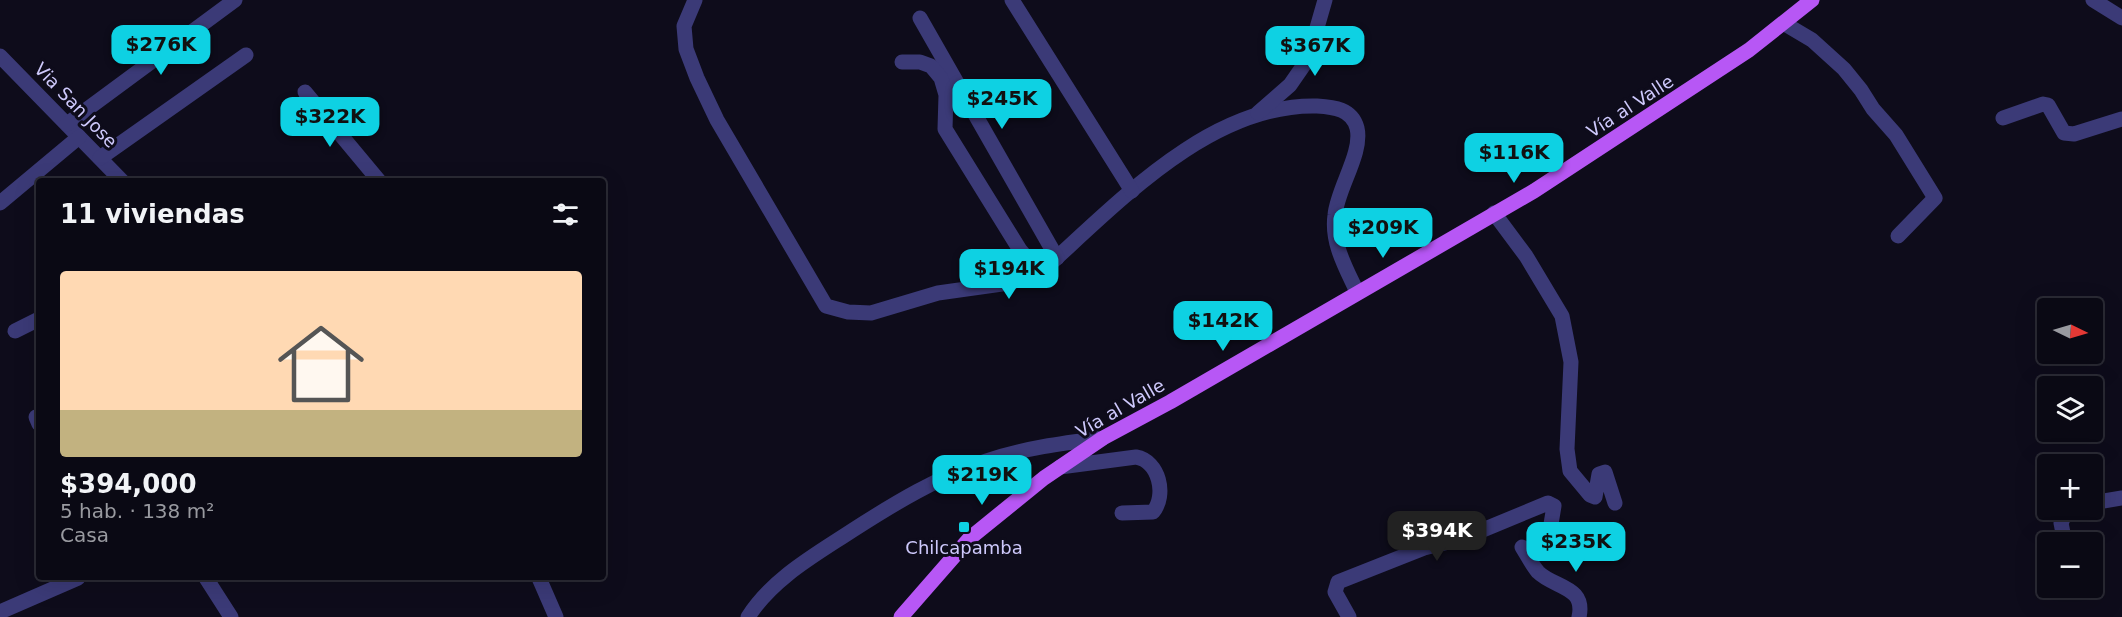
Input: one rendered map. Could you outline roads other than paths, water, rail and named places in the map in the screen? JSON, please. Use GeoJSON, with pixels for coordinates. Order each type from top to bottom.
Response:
{"type":"FeatureCollection","features":[{"type":"Feature","properties":{"kind":"main road","name":"Vía al Valle"},"geometry":{"type":"LineString","coordinates":[[901,617],[970,538],[1060,467],[1103,438],[1179,397],[1494,213],[1637,126],[1785,24],[1812,0]]}},
{"type":"Feature","properties":{"kind":"street"},"geometry":{"type":"LineString","coordinates":[[67,124],[235,0]]}},
{"type":"Feature","properties":{"kind":"street"},"geometry":{"type":"LineString","coordinates":[[1012,0],[1132,191]]}},
{"type":"Feature","properties":{"kind":"street"},"geometry":{"type":"LineString","coordinates":[[693,1],[684,26],[686,49],[717,120],[826,306],[848,312],[871,313],[938,293],[1009,283],[1040,273],[1160,166],[1207,138],[1253,116],[1290,86],[1308,59],[1325,0]]}},
{"type":"Feature","properties":{"kind":"street"},"geometry":{"type":"LineString","coordinates":[[2093,0],[2122,18]]}},
{"type":"Feature","properties":{"kind":"street"},"geometry":{"type":"LineString","coordinates":[[920,18],[1057,258]]}},
{"type":"Feature","properties":{"kind":"street"},"geometry":{"type":"LineString","coordinates":[[1785,24],[1812,40],[1844,69],[1873,110],[1896,135],[1935,198],[1898,236]]}},
{"type":"Feature","properties":{"kind":"street"},"geometry":{"type":"LineString","coordinates":[[100,158],[246,55]]}},
{"type":"Feature","properties":{"kind":"street","name":"Via San Jose"},"geometry":{"type":"LineString","coordinates":[[0,57],[119,178]]}},
{"type":"Feature","properties":{"kind":"street"},"geometry":{"type":"LineString","coordinates":[[902,62],[920,62],[931,66],[941,78],[946,95],[945,129],[1020,250],[1040,273]]}},
{"type":"Feature","properties":{"kind":"street"},"geometry":{"type":"LineString","coordinates":[[305,92],[377,178]]}},
{"type":"Feature","properties":{"kind":"street"},"geometry":{"type":"LineString","coordinates":[[2003,118],[2043,104],[2048,105],[2064,133],[2074,134],[2122,119]]}},
{"type":"Feature","properties":{"kind":"street"},"geometry":{"type":"LineString","coordinates":[[1253,116],[1304,106],[1334,107],[1349,113],[1357,128],[1355,153],[1342,186],[1334,216],[1337,250],[1357,292]]}},
{"type":"Feature","properties":{"kind":"street"},"geometry":{"type":"LineString","coordinates":[[0,203],[79,136]]}},
{"type":"Feature","properties":{"kind":"street"},"geometry":{"type":"LineString","coordinates":[[1494,213],[1526,256],[1562,316],[1571,362],[1567,449],[1570,471],[1590,495],[1595,497],[1599,474],[1605,472],[1615,503]]}},
{"type":"Feature","properties":{"kind":"street"},"geometry":{"type":"LineString","coordinates":[[15,331],[36,320]]}},
{"type":"Feature","properties":{"kind":"street"},"geometry":{"type":"LineString","coordinates":[[748,617],[770,590],[815,554],[935,481],[987,460],[1010,454],[1045,446],[1103,438]]}},
{"type":"Feature","properties":{"kind":"street"},"geometry":{"type":"LineString","coordinates":[[1060,467],[1136,457],[1146,459],[1153,467],[1160,484],[1159,504],[1153,512],[1122,513]]}},
{"type":"Feature","properties":{"kind":"street"},"geometry":{"type":"LineString","coordinates":[[2103,501],[2122,498]]}},
{"type":"Feature","properties":{"kind":"street"},"geometry":{"type":"LineString","coordinates":[[1349,617],[1335,592],[1338,582],[1424,548],[1461,539],[1548,503],[1554,506],[1550,530]]}},
{"type":"Feature","properties":{"kind":"street"},"geometry":{"type":"LineString","coordinates":[[1522,547],[1538,572],[1568,588],[1578,597],[1581,608],[1580,617]]}},
{"type":"Feature","properties":{"kind":"street"},"geometry":{"type":"LineString","coordinates":[[0,612],[73,580]]}},
{"type":"Feature","properties":{"kind":"street"},"geometry":{"type":"LineString","coordinates":[[207,580],[231,617]]}},
{"type":"Feature","properties":{"kind":"street"},"geometry":{"type":"LineString","coordinates":[[540,580],[556,617]]}},
{"type":"Feature","properties":{"kind":"place","name":"Chilcapamba"},"geometry":{"type":"Point","coordinates":[964,527]}}]}
